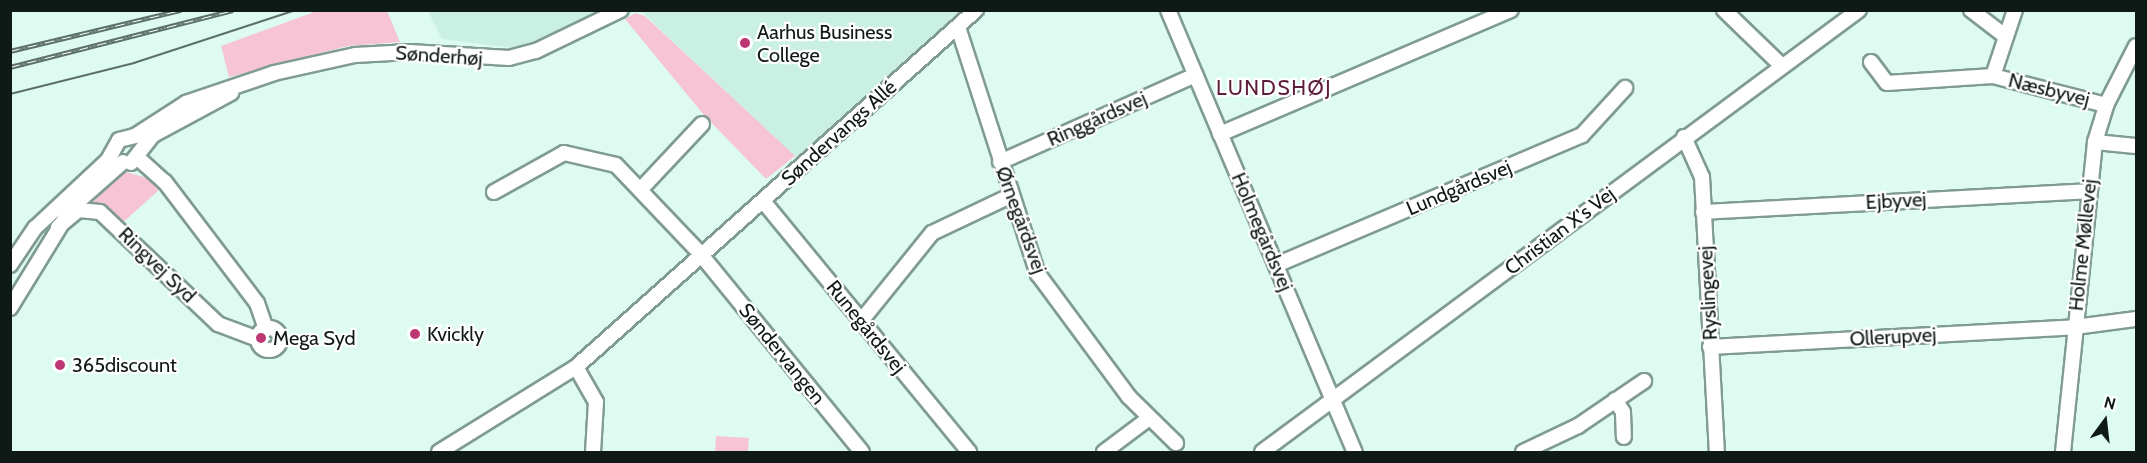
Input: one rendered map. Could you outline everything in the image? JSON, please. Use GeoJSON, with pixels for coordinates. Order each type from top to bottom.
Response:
{"type":"FeatureCollection","features":[{"type":"Feature","properties":{"kind":"street","name":"Sønderhøj"},"geometry":{"type":"LineString","coordinates":[[114,150],[119,140],[129,137],[176,107],[250,81],[355,55],[410,51],[509,58],[536,51],[621,10]]}},
{"type":"Feature","properties":{"kind":"street","name":"Søndervangs Allé"},"geometry":{"type":"LineString","coordinates":[[439,453],[576,367],[976,10]]}},
{"type":"Feature","properties":{"kind":"street","name":"Holmegårdsvej"},"geometry":{"type":"LineString","coordinates":[[1168,10],[1355,453]]}},
{"type":"Feature","properties":{"kind":"street"},"geometry":{"type":"LineString","coordinates":[[1220,134],[1511,10]]}},
{"type":"Feature","properties":{"kind":"street"},"geometry":{"type":"LineString","coordinates":[[1724,10],[1781,65]]}},
{"type":"Feature","properties":{"kind":"street","name":"Christian X's Vej"},"geometry":{"type":"LineString","coordinates":[[1262,453],[1781,65],[1859,10]]}},
{"type":"Feature","properties":{"kind":"street"},"geometry":{"type":"LineString","coordinates":[[1971,10],[2005,36]]}},
{"type":"Feature","properties":{"kind":"street","name":"Næsbyvej"},"geometry":{"type":"LineString","coordinates":[[1993,76],[2015,10]]}},
{"type":"Feature","properties":{"kind":"street","name":"Ørnegårdsvej"},"geometry":{"type":"LineString","coordinates":[[958,27],[1010,196],[1038,273],[1148,419],[1176,443]]}},
{"type":"Feature","properties":{"kind":"street","name":"Holme Møllevej"},"geometry":{"type":"LineString","coordinates":[[2063,453],[2095,142],[2106,105],[2136,46]]}},
{"type":"Feature","properties":{"kind":"street","name":"Næsbyvej"},"geometry":{"type":"LineString","coordinates":[[1871,62],[1887,83],[1993,76],[2106,105]]}},
{"type":"Feature","properties":{"kind":"street","name":"Ringgårdsvej"},"geometry":{"type":"LineString","coordinates":[[1000,162],[1195,75]]}},
{"type":"Feature","properties":{"kind":"street","name":"Sønderhøj"},"geometry":{"type":"LineString","coordinates":[[139,154],[153,135],[250,81]]}},
{"type":"Feature","properties":{"kind":"street","name":"Lundgårdsvej"},"geometry":{"type":"LineString","coordinates":[[1276,265],[1582,135],[1625,88]]}},
{"type":"Feature","properties":{"kind":"street"},"geometry":{"type":"LineString","coordinates":[[641,189],[702,124]]}},
{"type":"Feature","properties":{"kind":"street","name":"Ringvej Syd"},"geometry":{"type":"LineString","coordinates":[[58,227],[78,210],[100,212],[218,324],[262,334],[257,303],[165,182],[139,154],[129,137]]}},
{"type":"Feature","properties":{"kind":"street","name":"Ryslingevej"},"geometry":{"type":"LineString","coordinates":[[1684,137],[1699,163],[1717,453]]}},
{"type":"Feature","properties":{"kind":"street"},"geometry":{"type":"LineString","coordinates":[[2095,142],[2136,146]]}},
{"type":"Feature","properties":{"kind":"street"},"geometry":{"type":"LineString","coordinates":[[10,264],[39,224],[114,150],[123,162],[139,154]]}},
{"type":"Feature","properties":{"kind":"street"},"geometry":{"type":"LineString","coordinates":[[494,192],[547,158],[576,153],[616,165],[701,255]]}},
{"type":"Feature","properties":{"kind":"street","name":"Ringvej Syd"},"geometry":{"type":"LineString","coordinates":[[10,309],[58,227],[86,191],[123,162]]}},
{"type":"Feature","properties":{"kind":"street","name":"Ejbyvej"},"geometry":{"type":"LineString","coordinates":[[1703,212],[2089,191]]}},
{"type":"Feature","properties":{"kind":"street"},"geometry":{"type":"LineString","coordinates":[[861,321],[932,233],[1010,196]]}},
{"type":"Feature","properties":{"kind":"street","name":"Runegårdsvej"},"geometry":{"type":"LineString","coordinates":[[763,201],[969,453]]}},
{"type":"Feature","properties":{"kind":"street","name":"Søndervangen"},"geometry":{"type":"LineString","coordinates":[[701,255],[862,453]]}},
{"type":"Feature","properties":{"kind":"street","name":"Ollerupvej"},"geometry":{"type":"LineString","coordinates":[[1710,347],[2075,327],[2136,319]]}},
{"type":"Feature","properties":{"kind":"street"},"geometry":{"type":"LineString","coordinates":[[576,367],[596,402],[593,453]]}},
{"type":"Feature","properties":{"kind":"street"},"geometry":{"type":"LineString","coordinates":[[1523,453],[1644,381]]}},
{"type":"Feature","properties":{"kind":"street"},"geometry":{"type":"LineString","coordinates":[[1615,400],[1623,412],[1624,437]]}},
{"type":"Feature","properties":{"kind":"street"},"geometry":{"type":"LineString","coordinates":[[1104,453],[1148,419]]}},
{"type":"Feature","properties":{"kind":"shaded area"},"geometry":{"type":"Polygon","coordinates":[[[317,11],[387,11],[400,42],[348,46],[229,77],[221,46],[317,11]]]}},
{"type":"Feature","properties":{"kind":"shaded area"},"geometry":{"type":"Polygon","coordinates":[[[428,11],[611,11],[535,45],[511,48],[442,39],[428,11]]]}},
{"type":"Feature","properties":{"kind":"shaded area"},"geometry":{"type":"Polygon","coordinates":[[[641,11],[960,11],[809,160],[801,152],[795,157],[641,11]]]}},
{"type":"Feature","properties":{"kind":"shaded area"},"geometry":{"type":"Polygon","coordinates":[[[635,13],[645,16],[795,156],[766,179],[703,114],[625,19],[635,13]]]}},
{"type":"Feature","properties":{"kind":"shaded area"},"geometry":{"type":"Polygon","coordinates":[[[122,171],[155,180],[158,191],[121,224],[93,202],[122,171]]]}},
{"type":"Feature","properties":{"kind":"shaded area"},"geometry":{"type":"Polygon","coordinates":[[[716,436],[749,438],[748,452],[715,452],[716,436]]]}},
{"type":"Feature","properties":{"kind":"tram line"},"geometry":{"type":"LineString","coordinates":[[10,94],[134,63],[296,10]]}},
{"type":"Feature","properties":{"kind":"railway"},"geometry":{"type":"LineString","coordinates":[[10,51],[181,10]]}},
{"type":"Feature","properties":{"kind":"railway"},"geometry":{"type":"LineString","coordinates":[[10,67],[233,10]]}},
{"type":"Feature","properties":{"kind":"place","name":"Aarhus Business College"},"geometry":{"type":"Point","coordinates":[745,43]}},
{"type":"Feature","properties":{"kind":"place","name":"Kvickly"},"geometry":{"type":"Point","coordinates":[415,334]}},
{"type":"Feature","properties":{"kind":"place","name":"Mega Syd"},"geometry":{"type":"Point","coordinates":[261,338]}},
{"type":"Feature","properties":{"kind":"place","name":"365discount"},"geometry":{"type":"Point","coordinates":[60,365]}},
{"type":"Feature","properties":{"kind":"district","name":"LUNDSHØJ"},"geometry":{"type":"Point","coordinates":[1274,88]}}]}
